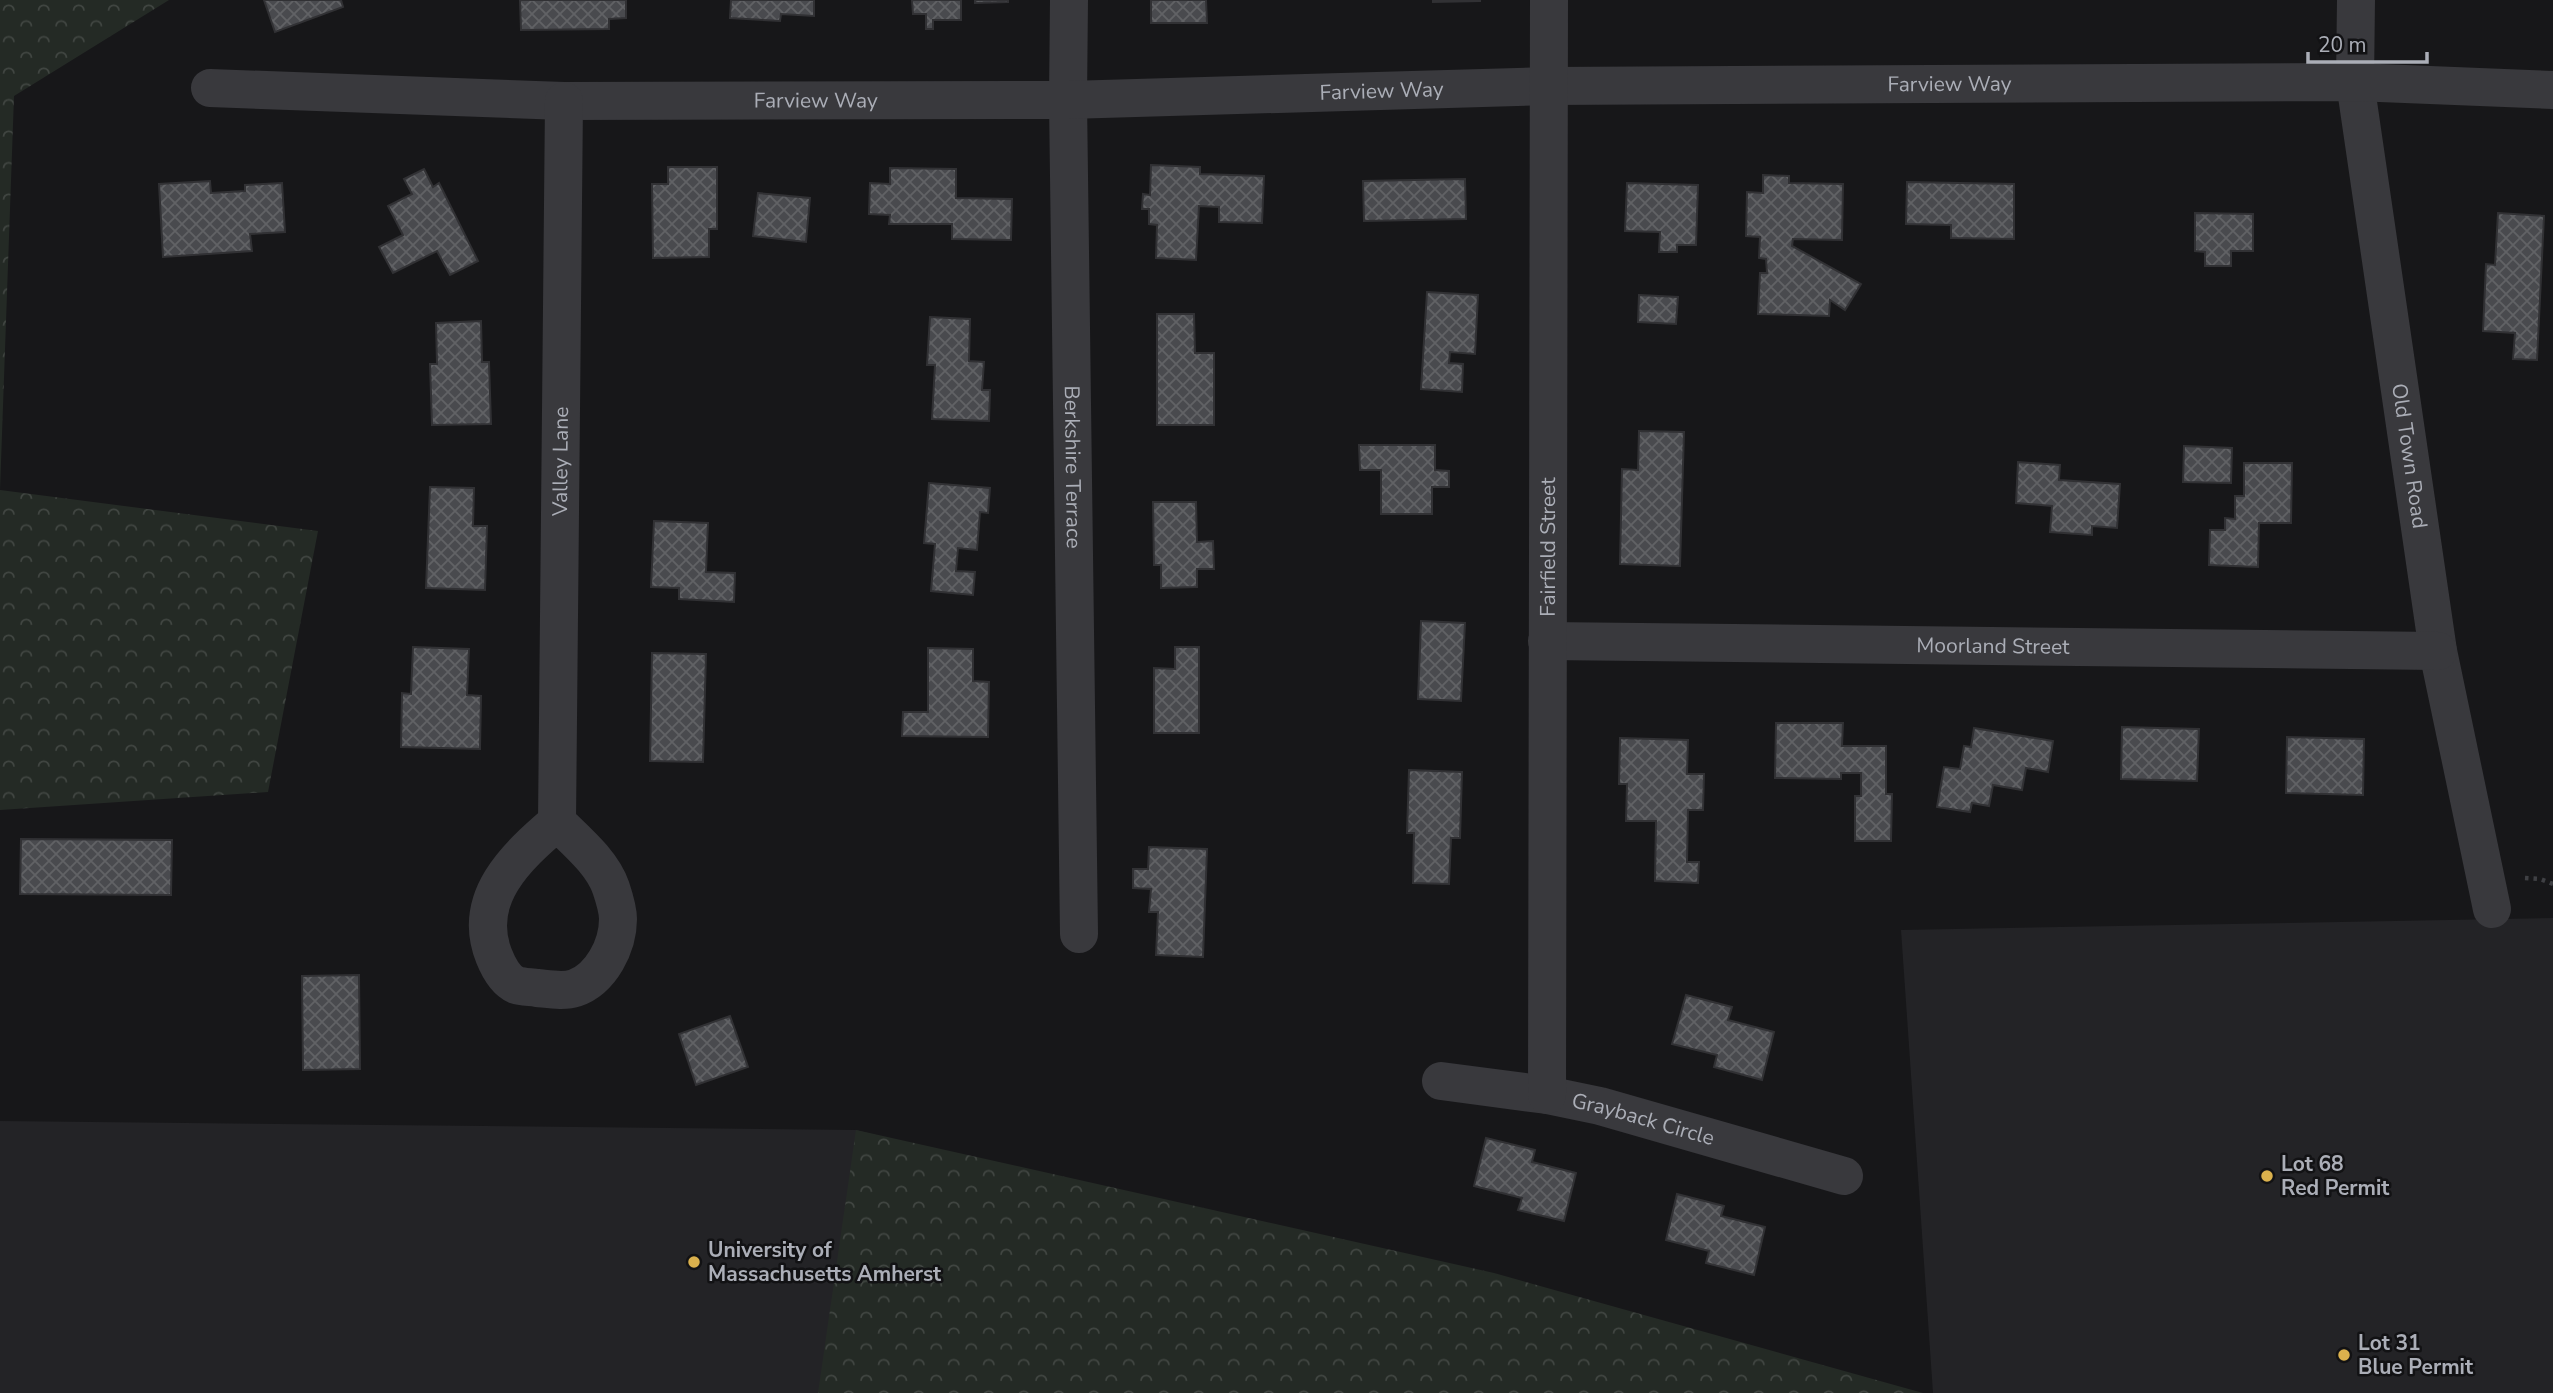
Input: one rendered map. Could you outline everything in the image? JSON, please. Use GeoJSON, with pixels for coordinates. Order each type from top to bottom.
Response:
{"type":"FeatureCollection","features":[{"type":"Feature","properties":{"kind":"street","name":"Berkshire Terrace"},"geometry":{"type":"LineString","coordinates":[[1069,0],[1079,934]]}},
{"type":"Feature","properties":{"kind":"street","name":"Fairfield Street"},"geometry":{"type":"LineString","coordinates":[[1547,1095],[1549,0]]}},
{"type":"Feature","properties":{"kind":"street","name":"Old Town Road"},"geometry":{"type":"LineString","coordinates":[[2356,0],[2354,82],[2438,652],[2492,909]]}},
{"type":"Feature","properties":{"kind":"street","name":"Farview Way"},"geometry":{"type":"LineString","coordinates":[[210,88],[564,101],[1068,100],[1549,86],[2354,82],[2553,90]]}},
{"type":"Feature","properties":{"kind":"street","name":"Valley Lane"},"geometry":{"type":"LineString","coordinates":[[557,821],[564,101]]}},
{"type":"Feature","properties":{"kind":"street","name":"Moorland Street"},"geometry":{"type":"LineString","coordinates":[[1548,641],[2438,652]]}},
{"type":"Feature","properties":{"kind":"street","name":"Grayback Circle"},"geometry":{"type":"LineString","coordinates":[[1441,1081],[1547,1095],[1601,1107],[1844,1176]]}},
{"type":"Feature","properties":{"kind":"shaded area"},"geometry":{"type":"Polygon","coordinates":[[[2553,918],[2553,1393],[1933,1393],[1901,930],[2553,918]]]}},
{"type":"Feature","properties":{"kind":"shaded area","name":"University of Massachusetts Amherst"},"geometry":{"type":"Polygon","coordinates":[[[0,1121],[856,1130],[1921,1393],[0,1393],[0,1121]]]}},
{"type":"Feature","properties":{"kind":"green space"},"geometry":{"type":"Polygon","coordinates":[[[0,0],[169,0],[14,96],[0,490],[0,0]]]}},
{"type":"Feature","properties":{"kind":"green space"},"geometry":{"type":"Polygon","coordinates":[[[0,490],[318,531],[268,792],[0,810],[0,490]]]}},
{"type":"Feature","properties":{"kind":"green space"},"geometry":{"type":"Polygon","coordinates":[[[856,1130],[1494,1273],[1923,1393],[818,1393],[856,1130]]]}},
{"type":"Feature","properties":{"kind":"building"},"geometry":{"type":"Polygon","coordinates":[[[264,0],[341,0],[343,7],[275,32],[264,0]]]}},
{"type":"Feature","properties":{"kind":"building"},"geometry":{"type":"Polygon","coordinates":[[[520,0],[626,0],[626,18],[609,19],[609,29],[521,30],[520,0]]]}},
{"type":"Feature","properties":{"kind":"building"},"geometry":{"type":"Polygon","coordinates":[[[731,0],[814,0],[814,16],[781,14],[780,21],[730,18],[731,0]]]}},
{"type":"Feature","properties":{"kind":"building"},"geometry":{"type":"Polygon","coordinates":[[[912,0],[961,0],[961,20],[933,20],[933,29],[926,29],[926,14],[913,14],[912,0]]]}},
{"type":"Feature","properties":{"kind":"building"},"geometry":{"type":"Polygon","coordinates":[[[975,0],[1008,0],[1008,2],[975,3],[975,0]]]}},
{"type":"Feature","properties":{"kind":"building"},"geometry":{"type":"Polygon","coordinates":[[[1151,0],[1206,0],[1207,23],[1151,23],[1151,0]]]}},
{"type":"Feature","properties":{"kind":"building"},"geometry":{"type":"Polygon","coordinates":[[[1480,0],[1480,1],[1433,2],[1480,0]]]}},
{"type":"Feature","properties":{"kind":"building"},"geometry":{"type":"Polygon","coordinates":[[[1151,165],[1200,167],[1200,174],[1264,176],[1262,223],[1219,222],[1219,207],[1199,206],[1196,260],[1156,258],[1157,225],[1149,224],[1149,209],[1142,209],[1143,194],[1150,195],[1151,165]]]}},
{"type":"Feature","properties":{"kind":"building"},"geometry":{"type":"Polygon","coordinates":[[[668,167],[717,167],[717,229],[709,229],[709,257],[653,258],[652,184],[668,184],[668,167]]]}},
{"type":"Feature","properties":{"kind":"building"},"geometry":{"type":"Polygon","coordinates":[[[890,168],[956,169],[956,198],[1012,199],[1011,240],[952,239],[952,224],[889,224],[890,215],[869,214],[870,183],[890,184],[890,168]]]}},
{"type":"Feature","properties":{"kind":"building"},"geometry":{"type":"Polygon","coordinates":[[[424,169],[433,187],[439,183],[478,261],[450,275],[437,251],[393,273],[379,247],[403,235],[388,206],[412,194],[404,179],[424,169]]]}},
{"type":"Feature","properties":{"kind":"building"},"geometry":{"type":"Polygon","coordinates":[[[1763,175],[1789,176],[1789,183],[1843,184],[1842,240],[1793,239],[1792,246],[1861,284],[1845,310],[1830,300],[1829,316],[1758,314],[1760,273],[1767,273],[1766,259],[1759,258],[1760,237],[1746,236],[1747,192],[1763,193],[1763,175]]]}},
{"type":"Feature","properties":{"kind":"building"},"geometry":{"type":"Polygon","coordinates":[[[1465,179],[1466,219],[1364,221],[1363,181],[1465,179]]]}},
{"type":"Feature","properties":{"kind":"building"},"geometry":{"type":"Polygon","coordinates":[[[210,181],[211,193],[245,191],[245,185],[282,183],[285,232],[250,234],[252,251],[163,257],[159,184],[210,181]]]}},
{"type":"Feature","properties":{"kind":"building"},"geometry":{"type":"Polygon","coordinates":[[[1907,182],[2014,184],[2014,239],[1951,238],[1951,225],[1906,224],[1907,182]]]}},
{"type":"Feature","properties":{"kind":"building"},"geometry":{"type":"Polygon","coordinates":[[[1627,183],[1698,185],[1696,245],[1677,245],[1677,252],[1659,252],[1660,232],[1625,231],[1627,183]]]}},
{"type":"Feature","properties":{"kind":"building"},"geometry":{"type":"Polygon","coordinates":[[[758,193],[810,198],[806,242],[753,236],[758,193]]]}},
{"type":"Feature","properties":{"kind":"building"},"geometry":{"type":"Polygon","coordinates":[[[2195,213],[2253,214],[2253,251],[2231,251],[2231,266],[2205,266],[2205,252],[2195,251],[2195,213]]]}},
{"type":"Feature","properties":{"kind":"building"},"geometry":{"type":"Polygon","coordinates":[[[2498,213],[2544,216],[2537,360],[2513,359],[2515,333],[2483,331],[2486,264],[2495,265],[2498,213]]]}},
{"type":"Feature","properties":{"kind":"building"},"geometry":{"type":"Polygon","coordinates":[[[1427,292],[1478,295],[1475,354],[1450,352],[1449,363],[1463,364],[1462,392],[1421,389],[1427,292]]]}},
{"type":"Feature","properties":{"kind":"building"},"geometry":{"type":"Polygon","coordinates":[[[1639,295],[1678,297],[1676,324],[1638,322],[1639,295]]]}},
{"type":"Feature","properties":{"kind":"building"},"geometry":{"type":"Polygon","coordinates":[[[1157,314],[1194,314],[1195,353],[1214,353],[1214,425],[1157,425],[1157,314]]]}},
{"type":"Feature","properties":{"kind":"building"},"geometry":{"type":"Polygon","coordinates":[[[930,317],[970,319],[969,361],[984,362],[982,390],[990,390],[989,421],[932,419],[935,365],[927,365],[930,317]]]}},
{"type":"Feature","properties":{"kind":"building"},"geometry":{"type":"Polygon","coordinates":[[[481,321],[482,362],[489,362],[491,424],[432,425],[430,364],[437,364],[436,323],[481,321]]]}},
{"type":"Feature","properties":{"kind":"building"},"geometry":{"type":"Polygon","coordinates":[[[1639,431],[1684,432],[1680,566],[1620,564],[1622,469],[1638,470],[1639,431]]]}},
{"type":"Feature","properties":{"kind":"building"},"geometry":{"type":"Polygon","coordinates":[[[1359,445],[1435,445],[1435,470],[1449,471],[1449,487],[1432,487],[1432,514],[1381,514],[1381,470],[1360,470],[1359,445]]]}},
{"type":"Feature","properties":{"kind":"building"},"geometry":{"type":"Polygon","coordinates":[[[2184,446],[2232,448],[2231,483],[2183,482],[2184,446]]]}},
{"type":"Feature","properties":{"kind":"building"},"geometry":{"type":"Polygon","coordinates":[[[2018,462],[2060,465],[2059,480],[2120,484],[2117,528],[2092,526],[2092,535],[2050,532],[2052,506],[2016,503],[2018,462]]]}},
{"type":"Feature","properties":{"kind":"building"},"geometry":{"type":"Polygon","coordinates":[[[2244,463],[2292,463],[2291,523],[2259,523],[2258,567],[2209,565],[2210,530],[2225,530],[2225,518],[2235,519],[2235,496],[2244,496],[2244,463]]]}},
{"type":"Feature","properties":{"kind":"building"},"geometry":{"type":"Polygon","coordinates":[[[929,483],[990,488],[988,513],[980,512],[977,550],[958,548],[956,571],[975,572],[973,595],[931,591],[935,544],[924,543],[929,483]]]}},
{"type":"Feature","properties":{"kind":"building"},"geometry":{"type":"Polygon","coordinates":[[[430,487],[474,488],[473,526],[487,526],[485,590],[426,588],[430,487]]]}},
{"type":"Feature","properties":{"kind":"building"},"geometry":{"type":"Polygon","coordinates":[[[1153,502],[1196,502],[1197,542],[1213,541],[1214,569],[1197,569],[1197,587],[1161,588],[1161,565],[1154,565],[1153,502]]]}},
{"type":"Feature","properties":{"kind":"building"},"geometry":{"type":"Polygon","coordinates":[[[654,521],[708,523],[706,572],[735,573],[734,602],[679,599],[679,588],[651,587],[654,521]]]}},
{"type":"Feature","properties":{"kind":"building"},"geometry":{"type":"Polygon","coordinates":[[[1421,621],[1465,623],[1461,701],[1418,699],[1421,621]]]}},
{"type":"Feature","properties":{"kind":"building"},"geometry":{"type":"Polygon","coordinates":[[[413,647],[469,649],[467,695],[481,696],[480,749],[401,747],[402,693],[411,694],[413,647]]]}},
{"type":"Feature","properties":{"kind":"building"},"geometry":{"type":"Polygon","coordinates":[[[1175,647],[1199,647],[1199,733],[1154,733],[1154,668],[1175,669],[1175,647]]]}},
{"type":"Feature","properties":{"kind":"building"},"geometry":{"type":"Polygon","coordinates":[[[928,648],[973,649],[973,681],[989,682],[988,737],[902,736],[903,712],[928,712],[928,648]]]}},
{"type":"Feature","properties":{"kind":"building"},"geometry":{"type":"Polygon","coordinates":[[[652,653],[706,654],[703,762],[650,761],[652,653]]]}},
{"type":"Feature","properties":{"kind":"building"},"geometry":{"type":"Polygon","coordinates":[[[1776,723],[1843,723],[1842,746],[1886,746],[1886,794],[1892,794],[1891,841],[1855,841],[1855,796],[1861,796],[1861,773],[1841,773],[1841,779],[1775,778],[1776,723]]]}},
{"type":"Feature","properties":{"kind":"building"},"geometry":{"type":"Polygon","coordinates":[[[2122,727],[2199,729],[2197,781],[2121,779],[2122,727]]]}},
{"type":"Feature","properties":{"kind":"building"},"geometry":{"type":"Polygon","coordinates":[[[1974,728],[2053,741],[2048,772],[2026,768],[2022,790],[1993,785],[1989,806],[1972,803],[1970,812],[1937,807],[1944,767],[1960,769],[1964,746],[1971,747],[1974,728]]]}},
{"type":"Feature","properties":{"kind":"building"},"geometry":{"type":"Polygon","coordinates":[[[2287,737],[2364,739],[2363,795],[2286,793],[2287,737]]]}},
{"type":"Feature","properties":{"kind":"building"},"geometry":{"type":"Polygon","coordinates":[[[1620,738],[1688,740],[1687,774],[1704,774],[1703,810],[1688,810],[1687,862],[1699,862],[1698,883],[1655,881],[1656,821],[1626,821],[1627,784],[1619,784],[1620,738]]]}},
{"type":"Feature","properties":{"kind":"building"},"geometry":{"type":"Polygon","coordinates":[[[1409,770],[1462,772],[1460,838],[1451,838],[1449,884],[1413,883],[1414,833],[1407,833],[1409,770]]]}},
{"type":"Feature","properties":{"kind":"building"},"geometry":{"type":"Polygon","coordinates":[[[21,839],[172,840],[171,895],[20,894],[21,839]]]}},
{"type":"Feature","properties":{"kind":"building"},"geometry":{"type":"Polygon","coordinates":[[[1149,847],[1207,849],[1203,957],[1156,955],[1158,912],[1149,912],[1151,889],[1133,888],[1133,869],[1148,869],[1149,847]]]}},
{"type":"Feature","properties":{"kind":"building"},"geometry":{"type":"Polygon","coordinates":[[[359,975],[360,1069],[303,1070],[302,976],[359,975]]]}},
{"type":"Feature","properties":{"kind":"building"},"geometry":{"type":"Polygon","coordinates":[[[1686,995],[1732,1007],[1728,1020],[1774,1032],[1762,1080],[1714,1067],[1717,1055],[1672,1044],[1686,995]]]}},
{"type":"Feature","properties":{"kind":"building"},"geometry":{"type":"Polygon","coordinates":[[[730,1016],[748,1067],[696,1085],[679,1034],[730,1016]]]}},
{"type":"Feature","properties":{"kind":"building"},"geometry":{"type":"Polygon","coordinates":[[[1486,1138],[1535,1150],[1532,1162],[1576,1173],[1564,1221],[1518,1210],[1522,1198],[1474,1186],[1486,1138]]]}},
{"type":"Feature","properties":{"kind":"building"},"geometry":{"type":"Polygon","coordinates":[[[1677,1194],[1724,1206],[1721,1216],[1765,1227],[1754,1275],[1706,1263],[1709,1251],[1666,1240],[1677,1194]]]}},
{"type":"Feature","properties":{"kind":"place","name":"Lot 68 Red Permit"},"geometry":{"type":"Point","coordinates":[2267,1176]}},
{"type":"Feature","properties":{"kind":"place","name":"University of Massachusetts Amherst"},"geometry":{"type":"Point","coordinates":[694,1262]}},
{"type":"Feature","properties":{"kind":"place","name":"Lot 31 Blue Permit"},"geometry":{"type":"Point","coordinates":[2344,1355]}}]}
